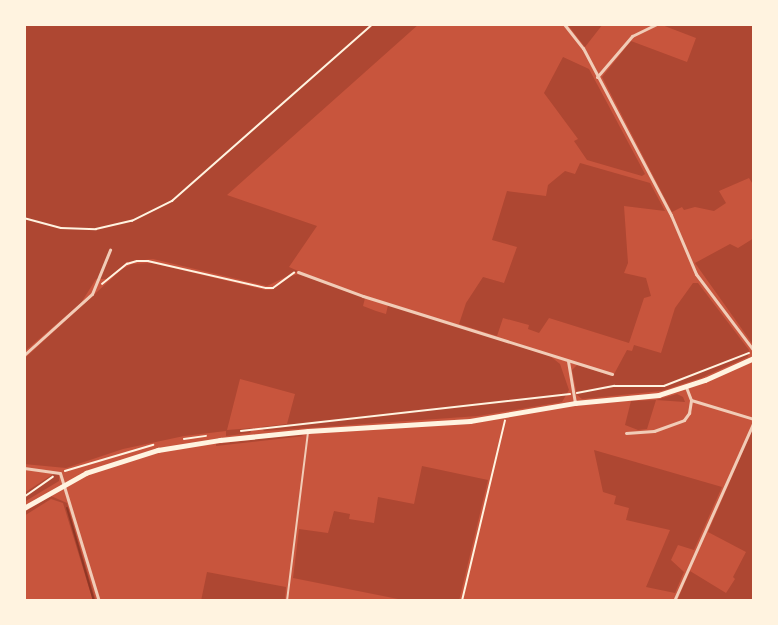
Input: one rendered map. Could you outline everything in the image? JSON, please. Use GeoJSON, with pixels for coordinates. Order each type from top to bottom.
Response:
{"type":"FeatureCollection","features":[{"type":"Feature","properties":{"kind":"main road"},"geometry":{"type":"LineString","coordinates":[[24,508],[64,483],[116,462],[158,450],[220,440],[308,431],[470,421],[575,403],[659,395],[686,387],[754,358]]}},
{"type":"Feature","properties":{"kind":"street"},"geometry":{"type":"LineString","coordinates":[[564,24],[583,48],[671,215],[696,274],[754,351]]}},
{"type":"Feature","properties":{"kind":"street"},"geometry":{"type":"LineString","coordinates":[[597,77],[632,36],[657,24]]}},
{"type":"Feature","properties":{"kind":"street"},"geometry":{"type":"LineString","coordinates":[[24,355],[82,304],[96,285],[110,250]]}},
{"type":"Feature","properties":{"kind":"street"},"geometry":{"type":"LineString","coordinates":[[298,272],[612,374]]}},
{"type":"Feature","properties":{"kind":"street"},"geometry":{"type":"LineString","coordinates":[[568,361],[575,403]]}},
{"type":"Feature","properties":{"kind":"street"},"geometry":{"type":"LineString","coordinates":[[626,433],[654,432],[684,420],[689,413],[691,400],[686,387]]}},
{"type":"Feature","properties":{"kind":"street"},"geometry":{"type":"LineString","coordinates":[[674,601],[754,420],[691,400]]}},
{"type":"Feature","properties":{"kind":"street"},"geometry":{"type":"LineString","coordinates":[[24,468],[60,473],[99,601]]}},
{"type":"Feature","properties":{"kind":"lane"},"geometry":{"type":"LineString","coordinates":[[287,601],[308,431]]}},
{"type":"Feature","properties":{"kind":"path"},"geometry":{"type":"LineString","coordinates":[[24,218],[61,228],[96,229],[132,221],[172,201],[373,24]]}},
{"type":"Feature","properties":{"kind":"path"},"geometry":{"type":"LineString","coordinates":[[96,285],[110,279],[127,264],[137,261],[148,261],[266,288],[273,288],[289,275],[298,272]]}},
{"type":"Feature","properties":{"kind":"path"},"geometry":{"type":"LineString","coordinates":[[683,380],[754,351]]}},
{"type":"Feature","properties":{"kind":"path"},"geometry":{"type":"LineString","coordinates":[[462,601],[505,415]]}},
{"type":"Feature","properties":{"kind":"shaded area"},"geometry":{"type":"Polygon","coordinates":[[[24,24],[419,24],[227,195],[317,226],[289,267],[298,271],[267,286],[153,259],[127,262],[107,279],[96,279],[81,303],[24,352],[24,24]]]}},
{"type":"Feature","properties":{"kind":"shaded area"},"geometry":{"type":"Polygon","coordinates":[[[567,24],[603,24],[585,47],[567,24]]]}},
{"type":"Feature","properties":{"kind":"shaded area"},"geometry":{"type":"Polygon","coordinates":[[[754,24],[754,186],[749,178],[719,191],[726,203],[714,211],[695,207],[684,210],[682,207],[672,212],[602,77],[631,41],[687,62],[696,38],[662,25],[754,24]]]}},
{"type":"Feature","properties":{"kind":"shaded area"},"geometry":{"type":"Polygon","coordinates":[[[563,57],[589,69],[645,174],[642,176],[587,160],[574,141],[578,139],[544,93],[563,57]]]}},
{"type":"Feature","properties":{"kind":"shaded area"},"geometry":{"type":"Polygon","coordinates":[[[580,163],[650,183],[665,211],[624,206],[628,263],[624,273],[646,278],[651,296],[644,298],[629,343],[549,318],[539,333],[528,329],[529,325],[503,318],[497,336],[459,324],[466,303],[483,277],[504,283],[517,247],[492,240],[507,191],[546,196],[548,185],[565,171],[575,174],[580,163]]]}},
{"type":"Feature","properties":{"kind":"shaded area"},"geometry":{"type":"Polygon","coordinates":[[[754,238],[754,346],[695,263],[730,244],[738,248],[754,238]]]}},
{"type":"Feature","properties":{"kind":"shaded area"},"geometry":{"type":"Polygon","coordinates":[[[152,263],[265,290],[272,290],[291,276],[299,274],[365,298],[363,306],[376,311],[386,314],[388,305],[550,356],[560,364],[569,390],[562,402],[478,416],[264,431],[261,427],[287,424],[295,394],[240,379],[227,430],[253,428],[250,433],[226,436],[226,431],[184,436],[123,449],[66,468],[24,464],[24,359],[122,269],[132,264],[152,263]]]}},
{"type":"Feature","properties":{"kind":"shaded area"},"geometry":{"type":"Polygon","coordinates":[[[693,283],[698,283],[749,350],[748,357],[701,378],[661,391],[582,399],[577,395],[572,370],[577,365],[613,376],[627,350],[632,351],[634,345],[661,353],[675,308],[693,283]]]}},
{"type":"Feature","properties":{"kind":"shaded area"},"geometry":{"type":"Polygon","coordinates":[[[677,394],[683,397],[685,402],[656,400],[677,394]]]}},
{"type":"Feature","properties":{"kind":"shaded area"},"geometry":{"type":"Polygon","coordinates":[[[656,400],[647,429],[638,430],[625,425],[631,401],[656,400]]]}},
{"type":"Feature","properties":{"kind":"shaded area"},"geometry":{"type":"Polygon","coordinates":[[[754,426],[754,601],[677,601],[690,571],[726,593],[735,579],[733,577],[746,552],[708,532],[754,426]]]}},
{"type":"Feature","properties":{"kind":"shaded area"},"geometry":{"type":"Polygon","coordinates":[[[299,434],[304,436],[216,446],[216,444],[299,434]]]}},
{"type":"Feature","properties":{"kind":"shaded area"},"geometry":{"type":"Polygon","coordinates":[[[594,450],[722,487],[694,550],[678,545],[671,560],[684,572],[675,593],[646,587],[670,530],[626,520],[629,508],[614,504],[616,496],[603,492],[594,450]]]}},
{"type":"Feature","properties":{"kind":"shaded area"},"geometry":{"type":"Polygon","coordinates":[[[422,466],[488,480],[459,601],[408,601],[293,578],[299,529],[328,533],[334,511],[350,514],[349,519],[374,523],[378,497],[414,504],[422,466]]]}},
{"type":"Feature","properties":{"kind":"shaded area"},"geometry":{"type":"Polygon","coordinates":[[[55,473],[59,475],[59,481],[24,502],[24,493],[55,473]]]}},
{"type":"Feature","properties":{"kind":"shaded area"},"geometry":{"type":"Polygon","coordinates":[[[51,496],[67,503],[96,601],[93,601],[63,503],[51,499],[24,516],[24,512],[51,496]]]}},
{"type":"Feature","properties":{"kind":"shaded area"},"geometry":{"type":"Polygon","coordinates":[[[207,572],[286,587],[285,601],[201,601],[207,572]]]}},
{"type":"Feature","properties":{"kind":"waterway"},"geometry":{"type":"LineString","coordinates":[[67,508],[94,601]]}}]}
